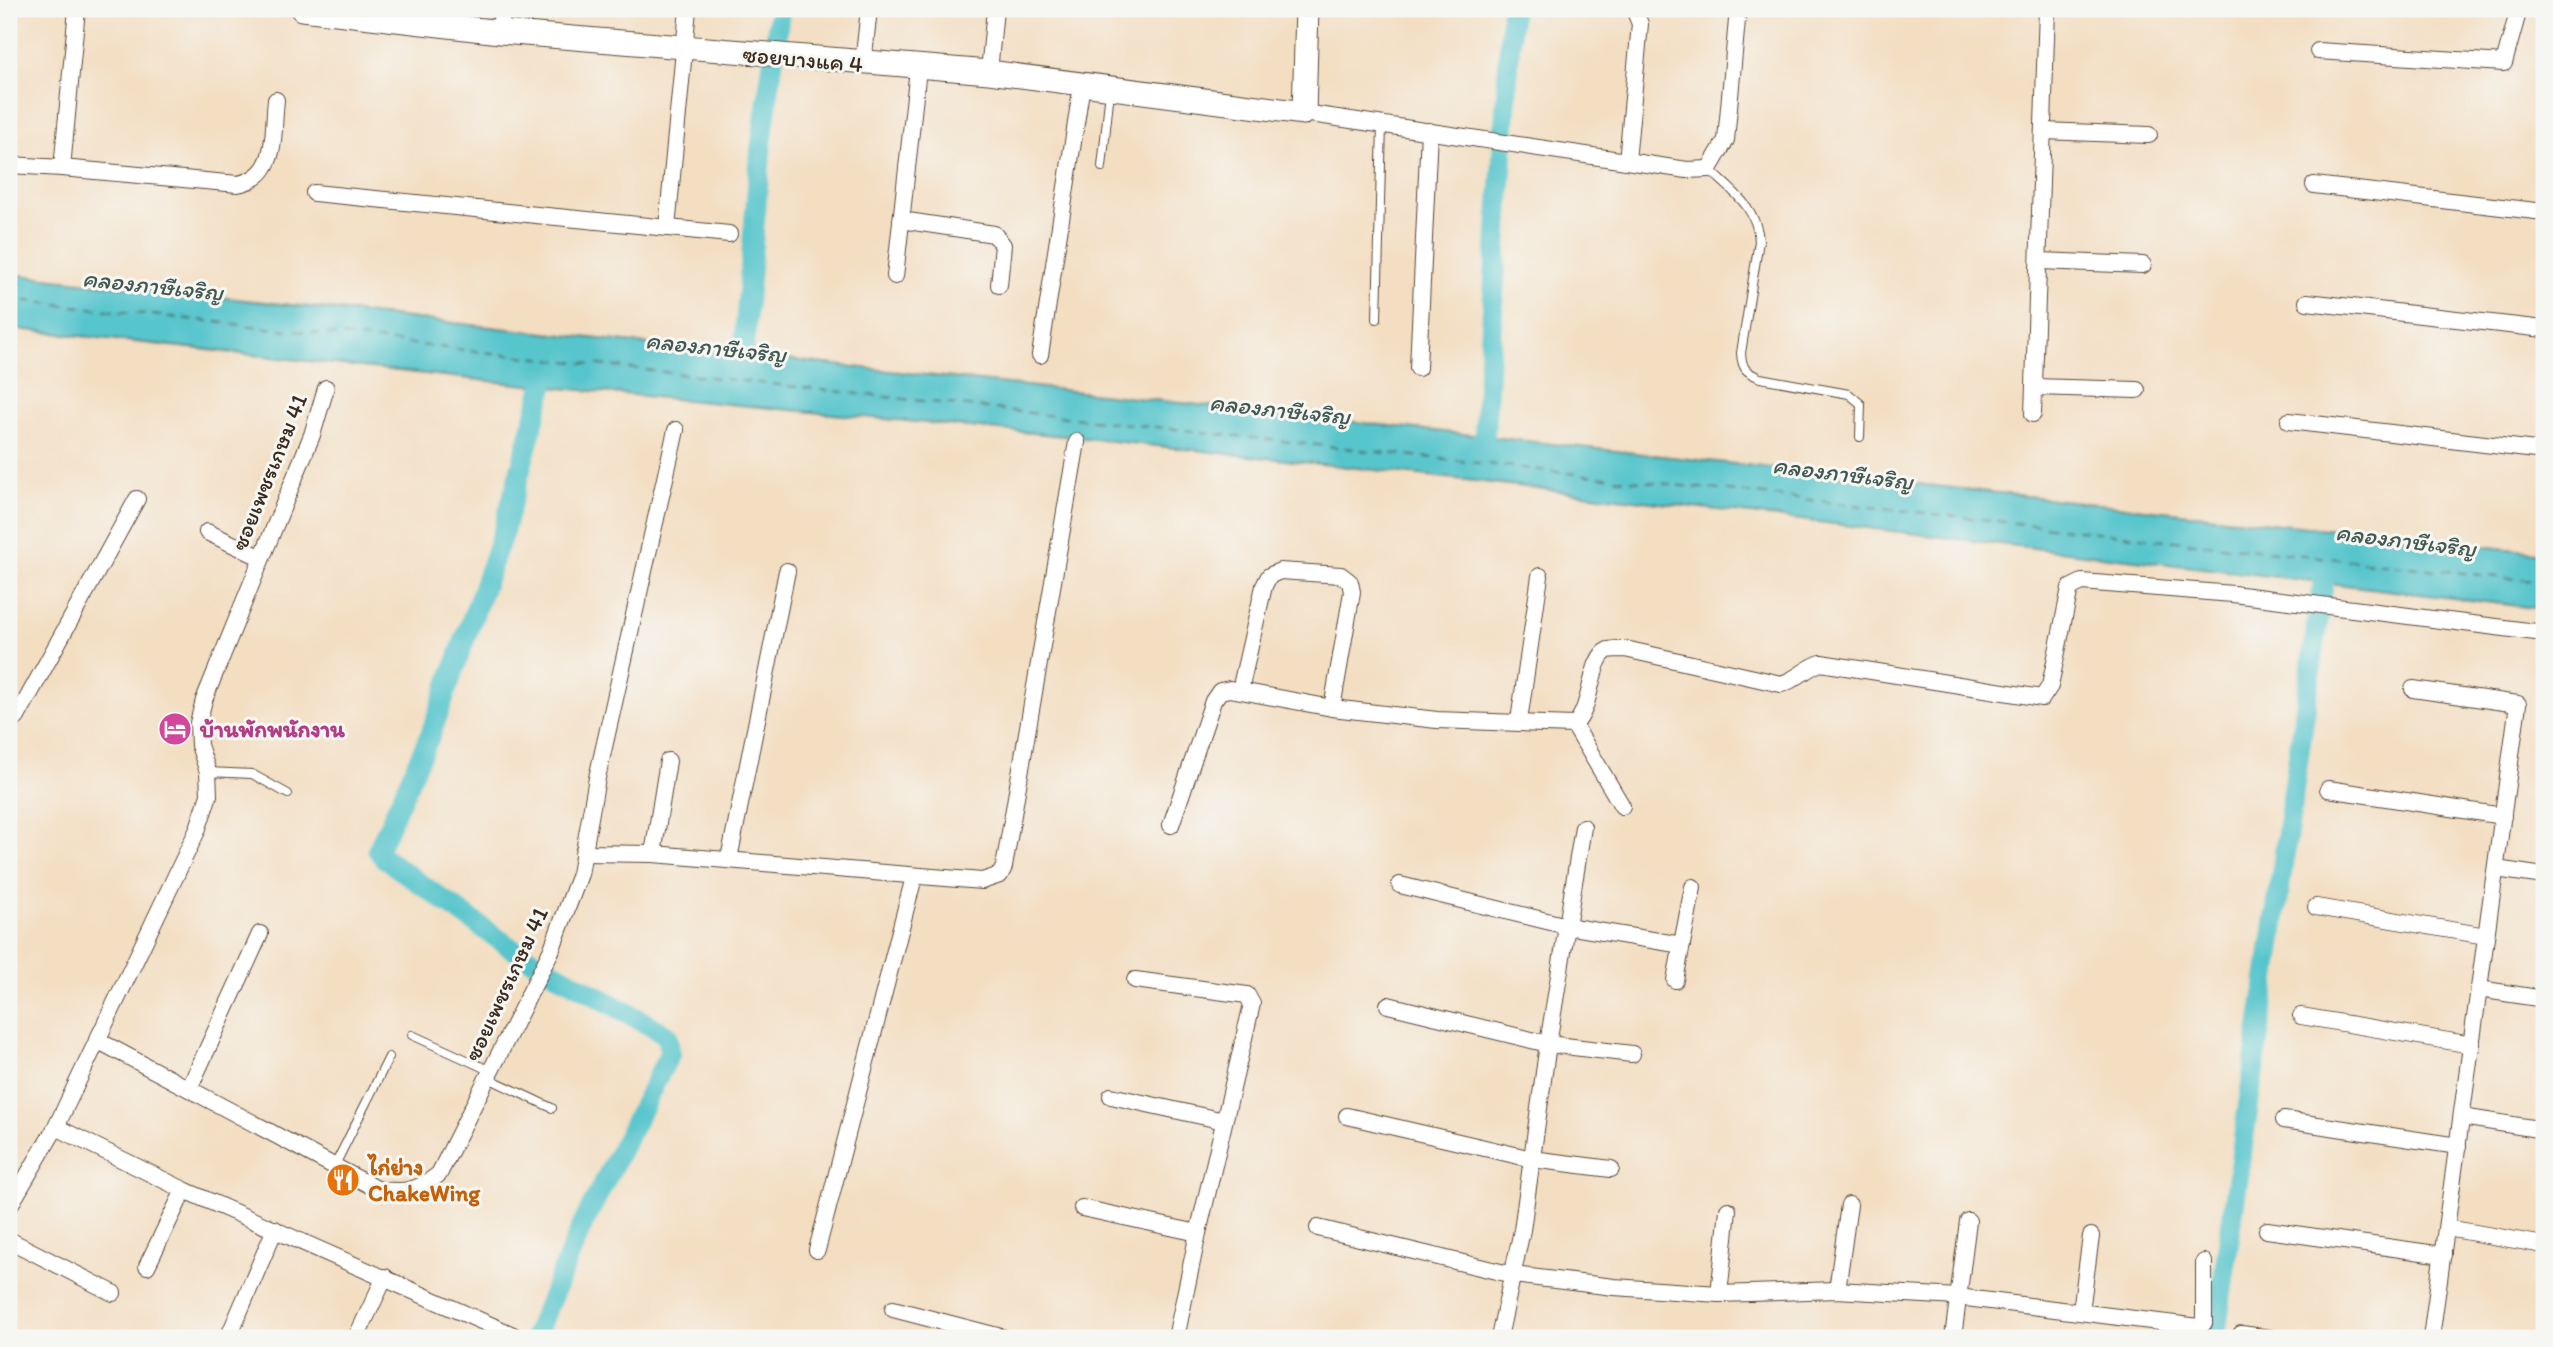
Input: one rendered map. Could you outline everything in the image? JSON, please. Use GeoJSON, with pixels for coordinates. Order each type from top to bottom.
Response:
{"type":"FeatureCollection","features":[{"type":"Feature","properties":{"kind":"street"},"geometry":{"type":"LineString","coordinates":[[62,168],[77,9]]}},
{"type":"Feature","properties":{"kind":"street","name":"ซอยบางแค 4"},"geometry":{"type":"LineString","coordinates":[[302,9],[501,20],[684,48],[918,69],[989,72],[1304,113]]}},
{"type":"Feature","properties":{"kind":"street"},"geometry":{"type":"LineString","coordinates":[[667,228],[688,9]]}},
{"type":"Feature","properties":{"kind":"street"},"geometry":{"type":"LineString","coordinates":[[863,64],[869,9]]}},
{"type":"Feature","properties":{"kind":"street"},"geometry":{"type":"LineString","coordinates":[[989,72],[995,9]]}},
{"type":"Feature","properties":{"kind":"street"},"geometry":{"type":"LineString","coordinates":[[1307,9],[1304,113],[1686,170],[1709,169],[1718,159],[1726,140],[1738,9]]}},
{"type":"Feature","properties":{"kind":"street"},"geometry":{"type":"LineString","coordinates":[[1627,161],[1640,24],[1634,9]]}},
{"type":"Feature","properties":{"kind":"street"},"geometry":{"type":"LineString","coordinates":[[2033,414],[2047,9]]}},
{"type":"Feature","properties":{"kind":"street"},"geometry":{"type":"LineString","coordinates":[[2318,51],[2504,63],[2519,9]]}},
{"type":"Feature","properties":{"kind":"street"},"geometry":{"type":"LineString","coordinates":[[895,276],[918,69]]}},
{"type":"Feature","properties":{"kind":"street"},"geometry":{"type":"LineString","coordinates":[[1040,355],[1082,84]]}},
{"type":"Feature","properties":{"kind":"street"},"geometry":{"type":"LineString","coordinates":[[9,165],[238,184],[253,181],[268,167],[276,100]]}},
{"type":"Feature","properties":{"kind":"street"},"geometry":{"type":"LineString","coordinates":[[1418,368],[1429,131]]}},
{"type":"Feature","properties":{"kind":"street"},"geometry":{"type":"LineString","coordinates":[[2043,131],[2149,135]]}},
{"type":"Feature","properties":{"kind":"street"},"geometry":{"type":"LineString","coordinates":[[2314,185],[2544,212]]}},
{"type":"Feature","properties":{"kind":"street"},"geometry":{"type":"LineString","coordinates":[[314,192],[729,234]]}},
{"type":"Feature","properties":{"kind":"street"},"geometry":{"type":"LineString","coordinates":[[901,220],[994,234],[1003,245],[999,285]]}},
{"type":"Feature","properties":{"kind":"street"},"geometry":{"type":"LineString","coordinates":[[2039,261],[2143,265]]}},
{"type":"Feature","properties":{"kind":"street"},"geometry":{"type":"LineString","coordinates":[[2307,302],[2544,330]]}},
{"type":"Feature","properties":{"kind":"street"},"geometry":{"type":"LineString","coordinates":[[2034,387],[2137,390]]}},
{"type":"Feature","properties":{"kind":"street","name":"ซอยเพชรเกษม 41"},"geometry":{"type":"LineString","coordinates":[[9,1207],[55,1127],[197,831],[209,795],[208,772],[199,745],[198,723],[204,700],[260,556],[312,435],[326,388]]}},
{"type":"Feature","properties":{"kind":"street"},"geometry":{"type":"LineString","coordinates":[[2288,421],[2544,451]]}},
{"type":"Feature","properties":{"kind":"street","name":"ซอยเพชรเกษม 41"},"geometry":{"type":"LineString","coordinates":[[97,1040],[377,1189],[401,1194],[422,1188],[439,1174],[551,951],[580,874],[676,430]]}},
{"type":"Feature","properties":{"kind":"street"},"geometry":{"type":"LineString","coordinates":[[583,853],[729,859],[982,881],[1000,875],[1004,867],[1077,442]]}},
{"type":"Feature","properties":{"kind":"street"},"geometry":{"type":"LineString","coordinates":[[9,724],[17,717],[137,499]]}},
{"type":"Feature","properties":{"kind":"street"},"geometry":{"type":"LineString","coordinates":[[207,532],[260,556]]}},
{"type":"Feature","properties":{"kind":"street"},"geometry":{"type":"LineString","coordinates":[[729,859],[787,571]]}},
{"type":"Feature","properties":{"kind":"street"},"geometry":{"type":"LineString","coordinates":[[1240,690],[1264,586],[1269,576],[1280,571],[1341,575],[1350,582],[1352,592],[1332,708]]}},
{"type":"Feature","properties":{"kind":"street"},"geometry":{"type":"LineString","coordinates":[[1519,721],[1540,576]]}},
{"type":"Feature","properties":{"kind":"street"},"geometry":{"type":"LineString","coordinates":[[1574,725],[1585,710],[1599,660],[1608,650],[1625,649],[1781,684],[1794,681],[1808,667],[1821,663],[2042,698],[2050,686],[2070,588],[2082,582],[2233,594],[2544,633]]}},
{"type":"Feature","properties":{"kind":"street"},"geometry":{"type":"LineString","coordinates":[[1171,825],[1213,701],[1220,691],[1240,690],[1332,708],[1437,720],[1574,725]]}},
{"type":"Feature","properties":{"kind":"street"},"geometry":{"type":"LineString","coordinates":[[2413,690],[2518,704],[2431,1338]]}},
{"type":"Feature","properties":{"kind":"street"},"geometry":{"type":"LineString","coordinates":[[1574,725],[1622,806]]}},
{"type":"Feature","properties":{"kind":"street"},"geometry":{"type":"LineString","coordinates":[[653,854],[668,761]]}},
{"type":"Feature","properties":{"kind":"street"},"geometry":{"type":"LineString","coordinates":[[2328,789],[2503,816]]}},
{"type":"Feature","properties":{"kind":"street"},"geometry":{"type":"LineString","coordinates":[[1499,1338],[1513,1275],[1583,827]]}},
{"type":"Feature","properties":{"kind":"street"},"geometry":{"type":"LineString","coordinates":[[2496,869],[2544,876]]}},
{"type":"Feature","properties":{"kind":"street"},"geometry":{"type":"LineString","coordinates":[[817,1250],[914,877]]}},
{"type":"Feature","properties":{"kind":"street"},"geometry":{"type":"LineString","coordinates":[[1400,885],[1567,926],[1682,945]]}},
{"type":"Feature","properties":{"kind":"street"},"geometry":{"type":"LineString","coordinates":[[1675,980],[1693,887]]}},
{"type":"Feature","properties":{"kind":"street"},"geometry":{"type":"LineString","coordinates":[[2316,907],[2486,936]]}},
{"type":"Feature","properties":{"kind":"street"},"geometry":{"type":"LineString","coordinates":[[189,1089],[260,934]]}},
{"type":"Feature","properties":{"kind":"street"},"geometry":{"type":"LineString","coordinates":[[1135,979],[1247,995],[1252,1004],[1176,1338]]}},
{"type":"Feature","properties":{"kind":"street"},"geometry":{"type":"LineString","coordinates":[[2479,989],[2544,999]]}},
{"type":"Feature","properties":{"kind":"street"},"geometry":{"type":"LineString","coordinates":[[1388,1005],[1548,1044],[1632,1054]]}},
{"type":"Feature","properties":{"kind":"street"},"geometry":{"type":"LineString","coordinates":[[2301,1016],[2472,1045]]}},
{"type":"Feature","properties":{"kind":"street"},"geometry":{"type":"LineString","coordinates":[[1111,1096],[1224,1121]]}},
{"type":"Feature","properties":{"kind":"street"},"geometry":{"type":"LineString","coordinates":[[1347,1116],[1532,1159],[1611,1169]]}},
{"type":"Feature","properties":{"kind":"street"},"geometry":{"type":"LineString","coordinates":[[2462,1117],[2544,1130]]}},
{"type":"Feature","properties":{"kind":"street"},"geometry":{"type":"LineString","coordinates":[[2284,1120],[2458,1146]]}},
{"type":"Feature","properties":{"kind":"street"},"geometry":{"type":"LineString","coordinates":[[55,1127],[184,1190],[513,1335]]}},
{"type":"Feature","properties":{"kind":"street"},"geometry":{"type":"LineString","coordinates":[[147,1266],[184,1190]]}},
{"type":"Feature","properties":{"kind":"street"},"geometry":{"type":"LineString","coordinates":[[1838,1290],[1849,1205]]}},
{"type":"Feature","properties":{"kind":"street"},"geometry":{"type":"LineString","coordinates":[[1082,1208],[1198,1233]]}},
{"type":"Feature","properties":{"kind":"street"},"geometry":{"type":"LineString","coordinates":[[1719,1294],[1728,1210]]}},
{"type":"Feature","properties":{"kind":"street"},"geometry":{"type":"LineString","coordinates":[[1953,1338],[1968,1221]]}},
{"type":"Feature","properties":{"kind":"street"},"geometry":{"type":"LineString","coordinates":[[1318,1228],[1513,1275],[1614,1287],[1719,1294],[1838,1290],[1958,1297],[2203,1326],[2204,1262]]}},
{"type":"Feature","properties":{"kind":"street"},"geometry":{"type":"LineString","coordinates":[[2447,1228],[2544,1245]]}},
{"type":"Feature","properties":{"kind":"street"},"geometry":{"type":"LineString","coordinates":[[230,1338],[275,1229]]}},
{"type":"Feature","properties":{"kind":"street"},"geometry":{"type":"LineString","coordinates":[[2267,1230],[2443,1255]]}},
{"type":"Feature","properties":{"kind":"street"},"geometry":{"type":"LineString","coordinates":[[2081,1311],[2091,1236]]}},
{"type":"Feature","properties":{"kind":"street"},"geometry":{"type":"LineString","coordinates":[[9,1240],[113,1293]]}},
{"type":"Feature","properties":{"kind":"street"},"geometry":{"type":"LineString","coordinates":[[356,1338],[385,1277]]}},
{"type":"Feature","properties":{"kind":"street"},"geometry":{"type":"LineString","coordinates":[[893,1309],[1005,1338]]}},
{"type":"Feature","properties":{"kind":"street"},"geometry":{"type":"LineString","coordinates":[[2241,1334],[2271,1338]]}},
{"type":"Feature","properties":{"kind":"lane"},"geometry":{"type":"LineString","coordinates":[[1102,167],[1110,87]]}},
{"type":"Feature","properties":{"kind":"lane"},"geometry":{"type":"LineString","coordinates":[[1377,319],[1382,124]]}},
{"type":"Feature","properties":{"kind":"lane"},"geometry":{"type":"LineString","coordinates":[[1709,169],[1745,203],[1758,224],[1759,240],[1741,354],[1742,366],[1748,373],[1760,378],[1849,394],[1861,404],[1860,437]]}},
{"type":"Feature","properties":{"kind":"lane"},"geometry":{"type":"LineString","coordinates":[[208,772],[252,774],[288,794]]}},
{"type":"Feature","properties":{"kind":"lane"},"geometry":{"type":"LineString","coordinates":[[412,1035],[552,1108]]}},
{"type":"Feature","properties":{"kind":"lane"},"geometry":{"type":"LineString","coordinates":[[335,1165],[388,1057]]}},
{"type":"Feature","properties":{"kind":"water","name":"คลองภาษีเจริญ"},"geometry":{"type":"Polygon","coordinates":[[[9,274],[2544,553],[2544,609],[1492,483],[1085,438],[507,383],[9,328],[9,274]]]}},
{"type":"Feature","properties":{"kind":"waterway","name":"คลองภาษีเจริญ"},"geometry":{"type":"LineString","coordinates":[[741,377],[761,147],[780,9]]}},
{"type":"Feature","properties":{"kind":"waterway"},"geometry":{"type":"LineString","coordinates":[[1483,457],[1512,9]]}},
{"type":"Feature","properties":{"kind":"waterway"},"geometry":{"type":"LineString","coordinates":[[534,1338],[583,1224],[670,1053],[667,1035],[514,950],[384,858],[378,850],[431,733],[503,533],[550,362]]}},
{"type":"Feature","properties":{"kind":"waterway"},"geometry":{"type":"LineString","coordinates":[[2215,1338],[2327,557]]}},
{"type":"Feature","properties":{"kind":"ferry route"},"geometry":{"type":"LineString","coordinates":[[9,299],[2544,582]]}},
{"type":"Feature","properties":{"kind":"place","name":"บ้านพักพนักงาน"},"geometry":{"type":"Point","coordinates":[175,729]}},
{"type":"Feature","properties":{"kind":"place","name":"ไก่ย่าง ChakeWing"},"geometry":{"type":"Point","coordinates":[343,1180]}}]}
